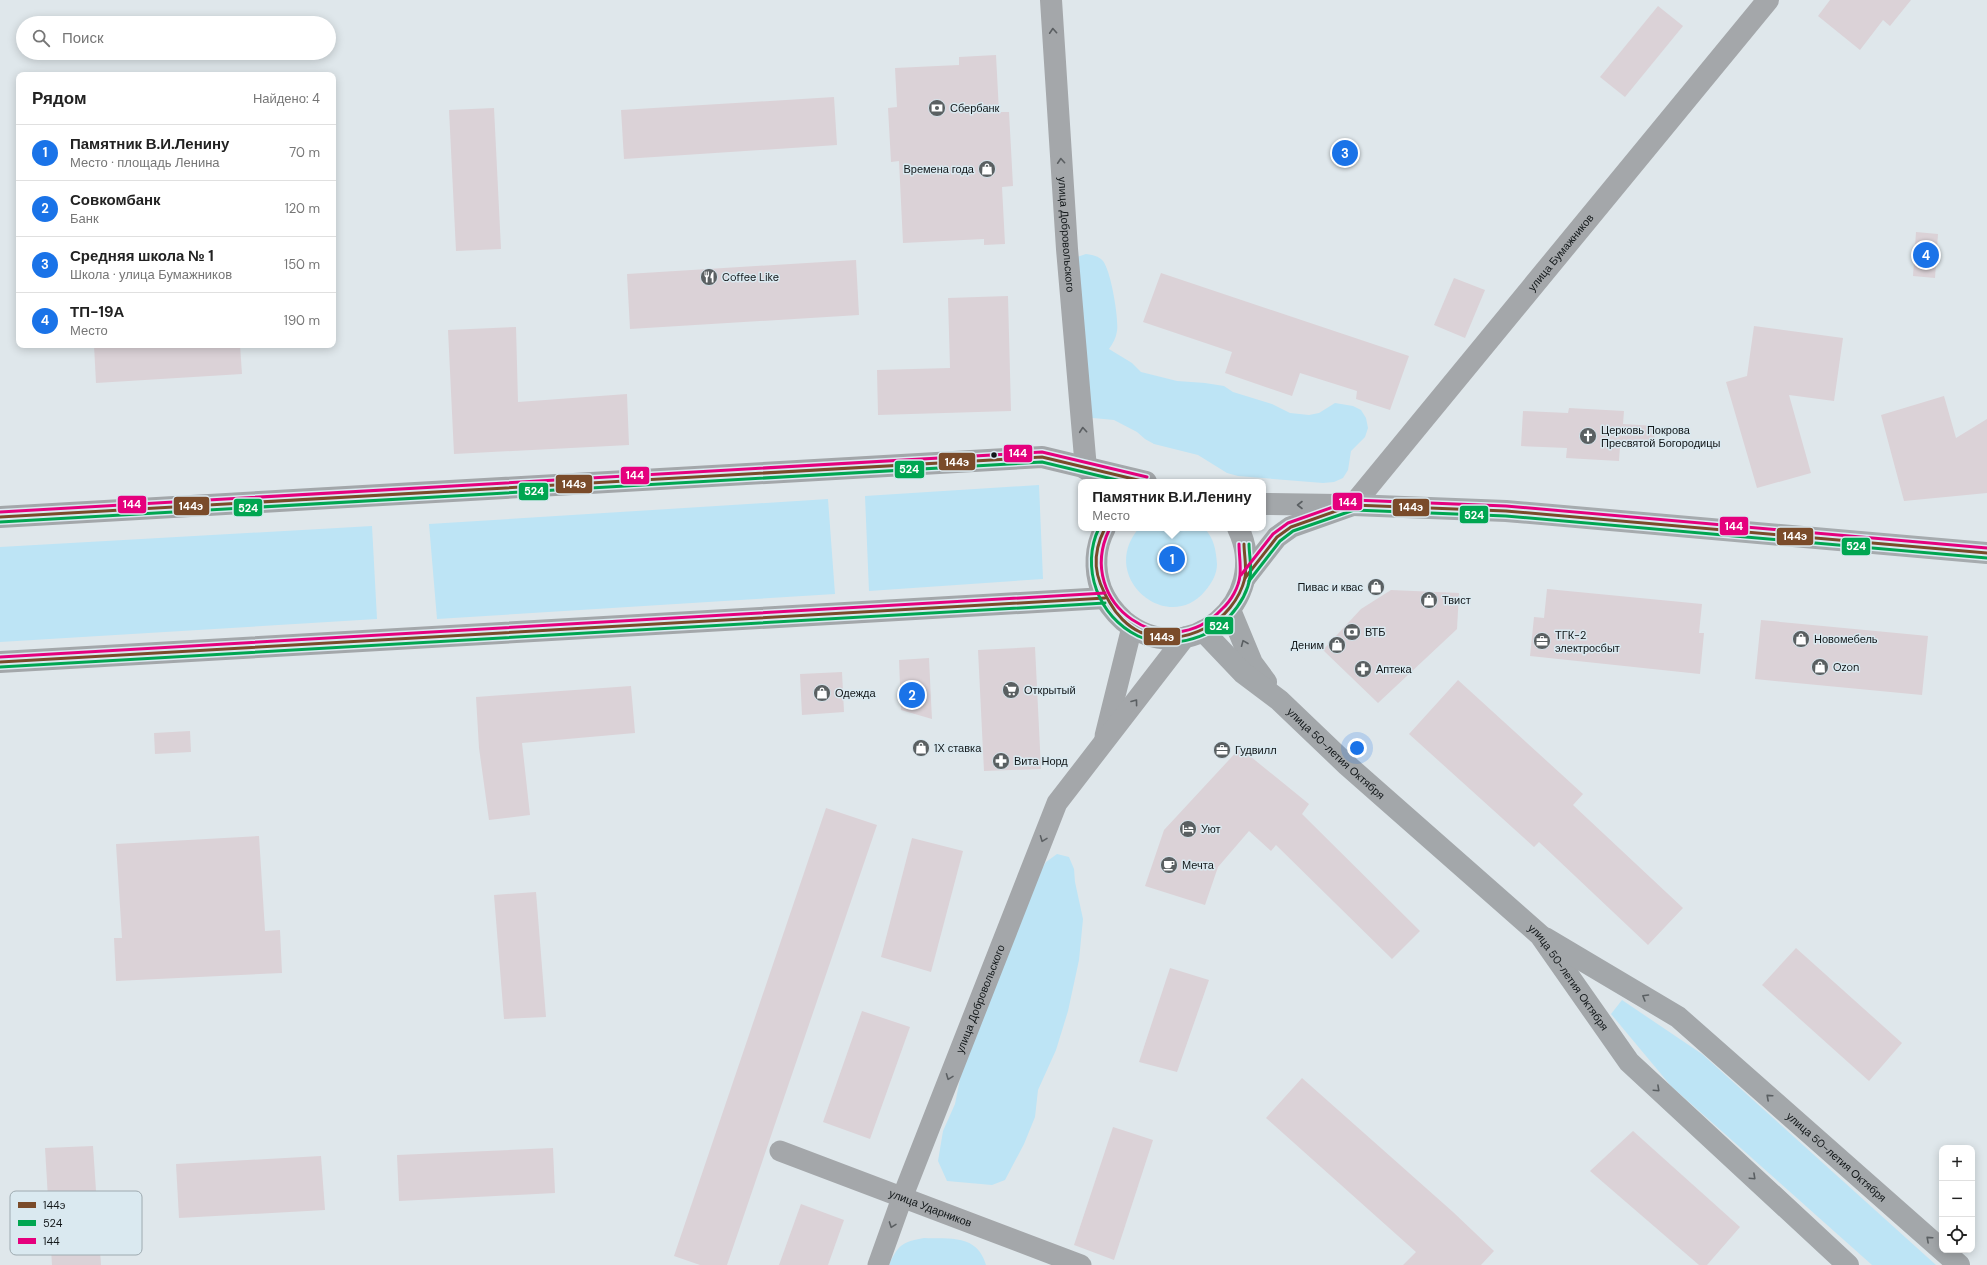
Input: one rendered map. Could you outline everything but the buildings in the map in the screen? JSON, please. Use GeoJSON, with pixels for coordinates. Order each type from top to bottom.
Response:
{"type":"FeatureCollection","features":[{"type":"Feature","properties":{"kind":"main road"},"geometry":{"type":"LineString","coordinates":[[0,517],[1042,457],[1087,475],[1121,479]]}},
{"type":"Feature","properties":{"kind":"main road"},"geometry":{"type":"LineString","coordinates":[[1266,504],[1353,505],[1506,511],[1987,553]]}},
{"type":"Feature","properties":{"kind":"main road"},"geometry":{"type":"LineString","coordinates":[[1245,578],[1268,547],[1286,530],[1353,505]]}},
{"type":"Feature","properties":{"kind":"main road"},"geometry":{"type":"LineString","coordinates":[[1094,531],[1098,581],[1105,598],[1115,613],[1132,627],[1144,633],[1159,637],[1194,634],[1217,623],[1230,610],[1240,596],[1245,578],[1247,557],[1240,531]]}},
{"type":"Feature","properties":{"kind":"main road"},"geometry":{"type":"LineString","coordinates":[[1097,553],[1104,531]]}},
{"type":"Feature","properties":{"kind":"main road"},"geometry":{"type":"LineString","coordinates":[[0,662],[1105,598]]}},
{"type":"Feature","properties":{"kind":"main road"},"geometry":{"type":"LineString","coordinates":[[1230,610],[1252,663],[1279,700]]}},
{"type":"Feature","properties":{"kind":"main road"},"geometry":{"type":"LineString","coordinates":[[1194,634],[1279,700]]}},
{"type":"Feature","properties":{"kind":"main road","name":"улица 50-летия Октября"},"geometry":{"type":"LineString","coordinates":[[1279,700],[1347,765],[1540,935],[1678,1017],[1959,1265]]}},
{"type":"Feature","properties":{"kind":"main road","name":"улица 50-летия Октября"},"geometry":{"type":"LineString","coordinates":[[1540,935],[1629,1062],[1848,1265]]}},
{"type":"Feature","properties":{"kind":"street","name":"улица Добровольского"},"geometry":{"type":"LineString","coordinates":[[1050,0],[1067,249],[1087,475]]}},
{"type":"Feature","properties":{"kind":"street","name":"улица Бумажников"},"geometry":{"type":"LineString","coordinates":[[1353,505],[1768,0]]}},
{"type":"Feature","properties":{"kind":"street"},"geometry":{"type":"LineString","coordinates":[[1103,745],[1132,627]]}},
{"type":"Feature","properties":{"kind":"street","name":"улица Добровольского"},"geometry":{"type":"LineString","coordinates":[[878,1265],[902,1198],[1057,803],[1194,634]]}},
{"type":"Feature","properties":{"kind":"street","name":"улица Ударников"},"geometry":{"type":"LineString","coordinates":[[780,1151],[1081,1265]]}},
{"type":"Feature","properties":{"kind":"shaded area"},"geometry":{"type":"Polygon","coordinates":[[[1086,254],[1093,255],[1101,259],[1109,274],[1116,306],[1117,331],[1113,343],[1109,349],[1132,363],[1141,372],[1177,381],[1224,386],[1233,392],[1272,404],[1290,413],[1309,415],[1319,413],[1335,403],[1353,406],[1361,410],[1366,418],[1368,428],[1365,437],[1351,451],[1348,470],[1343,478],[1334,482],[1323,483],[1238,476],[1227,473],[1198,455],[1154,444],[1137,432],[1114,420],[1093,418],[1083,415],[1077,257],[1086,254]]]}},
{"type":"Feature","properties":{"kind":"shaded area"},"geometry":{"type":"Polygon","coordinates":[[[1039,485],[1043,579],[869,591],[865,496],[1039,485]]]}},
{"type":"Feature","properties":{"kind":"shaded area"},"geometry":{"type":"Polygon","coordinates":[[[828,499],[835,594],[437,619],[429,524],[828,499]]]}},
{"type":"Feature","properties":{"kind":"shaded area"},"geometry":{"type":"Polygon","coordinates":[[[372,526],[377,619],[0,642],[0,547],[372,526]]]}},
{"type":"Feature","properties":{"kind":"shaded area"},"geometry":{"type":"Polygon","coordinates":[[[1137,531],[1206,531],[1214,544],[1216,554],[1217,564],[1214,578],[1205,591],[1190,603],[1173,607],[1157,604],[1142,595],[1132,581],[1126,565],[1128,547],[1137,531]]]}},
{"type":"Feature","properties":{"kind":"shaded area"},"geometry":{"type":"Polygon","coordinates":[[[1057,854],[1069,857],[1074,869],[1075,882],[1083,919],[1079,960],[1068,1011],[1056,1050],[1038,1090],[1035,1117],[1024,1144],[1005,1180],[992,1185],[947,1181],[938,1161],[943,1131],[955,1104],[961,1074],[1038,875],[1046,862],[1057,854]]]}},
{"type":"Feature","properties":{"kind":"shaded area"},"geometry":{"type":"Polygon","coordinates":[[[1622,1000],[1702,1054],[1936,1265],[1872,1265],[1671,1086],[1611,1014],[1622,1000]]]}},
{"type":"Feature","properties":{"kind":"shaded area"},"geometry":{"type":"Polygon","coordinates":[[[924,1238],[953,1239],[969,1243],[982,1255],[986,1265],[889,1265],[898,1249],[906,1243],[924,1238]]]}},
{"type":"Feature","properties":{"kind":"transit line","name":"144"},"geometry":{"type":"LineString","coordinates":[[0,512],[1042,452],[1147,477]]}},
{"type":"Feature","properties":{"kind":"transit line","name":"144э"},"geometry":{"type":"LineString","coordinates":[[0,517],[1042,457],[1134,479]]}},
{"type":"Feature","properties":{"kind":"transit line","name":"524"},"geometry":{"type":"LineString","coordinates":[[0,522],[1042,462],[1113,479]]}},
{"type":"Feature","properties":{"kind":"transit line","name":"144"},"geometry":{"type":"LineString","coordinates":[[1241,575],[1273,534],[1288,523],[1353,500],[1506,506],[1987,548]]}},
{"type":"Feature","properties":{"kind":"transit line","name":"144э"},"geometry":{"type":"LineString","coordinates":[[1245,578],[1277,537],[1291,527],[1353,505],[1506,511],[1987,553]]}},
{"type":"Feature","properties":{"kind":"transit line","name":"524"},"geometry":{"type":"LineString","coordinates":[[1249,581],[1280,541],[1293,531],[1354,510],[1506,516],[1987,558]]}},
{"type":"Feature","properties":{"kind":"transit line","name":"524"},"geometry":{"type":"LineString","coordinates":[[1098,531],[1091,559],[1092,574],[1096,590],[1103,604],[1112,617],[1124,628],[1138,636],[1162,642],[1174,642],[1198,637],[1210,632],[1229,617],[1242,598],[1249,583],[1251,573],[1249,544]]}},
{"type":"Feature","properties":{"kind":"transit line","name":"144э"},"geometry":{"type":"LineString","coordinates":[[1104,531],[1096,557],[1096,566],[1100,584],[1112,607],[1126,623],[1140,632],[1157,637],[1173,637],[1190,634],[1205,628],[1219,619],[1230,608],[1239,594],[1246,574],[1244,544]]}},
{"type":"Feature","properties":{"kind":"transit line","name":"144"},"geometry":{"type":"LineString","coordinates":[[1109,531],[1102,557],[1104,582],[1115,603],[1132,619],[1153,629],[1176,632],[1200,626],[1222,609],[1234,594],[1240,575],[1239,544]]}},
{"type":"Feature","properties":{"kind":"transit line","name":"144"},"geometry":{"type":"LineString","coordinates":[[0,657],[1105,593]]}},
{"type":"Feature","properties":{"kind":"transit line","name":"144э"},"geometry":{"type":"LineString","coordinates":[[0,662],[1105,598]]}},
{"type":"Feature","properties":{"kind":"transit line","name":"524"},"geometry":{"type":"LineString","coordinates":[[0,667],[1105,603]]}},
{"type":"Feature","properties":{"kind":"place","name":"Сбербанк"},"geometry":{"type":"Point","coordinates":[937,108]}},
{"type":"Feature","properties":{"kind":"place","name":"Средняя школа № 1"},"geometry":{"type":"Point","coordinates":[1345,153]}},
{"type":"Feature","properties":{"kind":"place","name":"Времена года"},"geometry":{"type":"Point","coordinates":[987,169]}},
{"type":"Feature","properties":{"kind":"place","name":"ТП-19А"},"geometry":{"type":"Point","coordinates":[1926,255]}},
{"type":"Feature","properties":{"kind":"place","name":"Coffee Like"},"geometry":{"type":"Point","coordinates":[709,277]}},
{"type":"Feature","properties":{"kind":"place","name":"Церковь Покрова Пресвятой Богородицы"},"geometry":{"type":"Point","coordinates":[1588,436]}},
{"type":"Feature","properties":{"kind":"place","name":"Памятник В.И.Ленину"},"geometry":{"type":"Point","coordinates":[1172,559]}},
{"type":"Feature","properties":{"kind":"place","name":"Пивас и квас"},"geometry":{"type":"Point","coordinates":[1376,587]}},
{"type":"Feature","properties":{"kind":"place","name":"Твист"},"geometry":{"type":"Point","coordinates":[1429,600]}},
{"type":"Feature","properties":{"kind":"place","name":"ВТБ"},"geometry":{"type":"Point","coordinates":[1352,632]}},
{"type":"Feature","properties":{"kind":"place","name":"Новомебель"},"geometry":{"type":"Point","coordinates":[1801,639]}},
{"type":"Feature","properties":{"kind":"place","name":"ТГК-2 электросбыт"},"geometry":{"type":"Point","coordinates":[1542,641]}},
{"type":"Feature","properties":{"kind":"place","name":"Деним"},"geometry":{"type":"Point","coordinates":[1337,645]}},
{"type":"Feature","properties":{"kind":"place","name":"Ozon"},"geometry":{"type":"Point","coordinates":[1820,667]}},
{"type":"Feature","properties":{"kind":"place","name":"Аптека"},"geometry":{"type":"Point","coordinates":[1363,669]}},
{"type":"Feature","properties":{"kind":"place","name":"Открытый"},"geometry":{"type":"Point","coordinates":[1011,690]}},
{"type":"Feature","properties":{"kind":"place","name":"Одежда"},"geometry":{"type":"Point","coordinates":[822,693]}},
{"type":"Feature","properties":{"kind":"place","name":"Совкомбанк"},"geometry":{"type":"Point","coordinates":[912,695]}},
{"type":"Feature","properties":{"kind":"place","name":"1Х ставка"},"geometry":{"type":"Point","coordinates":[921,748]}},
{"type":"Feature","properties":{"kind":"place","name":"Гудвилл"},"geometry":{"type":"Point","coordinates":[1222,750]}},
{"type":"Feature","properties":{"kind":"place","name":"Вита Норд"},"geometry":{"type":"Point","coordinates":[1001,761]}},
{"type":"Feature","properties":{"kind":"place","name":"Уют"},"geometry":{"type":"Point","coordinates":[1188,829]}},
{"type":"Feature","properties":{"kind":"place","name":"Мечта"},"geometry":{"type":"Point","coordinates":[1169,865]}}]}
